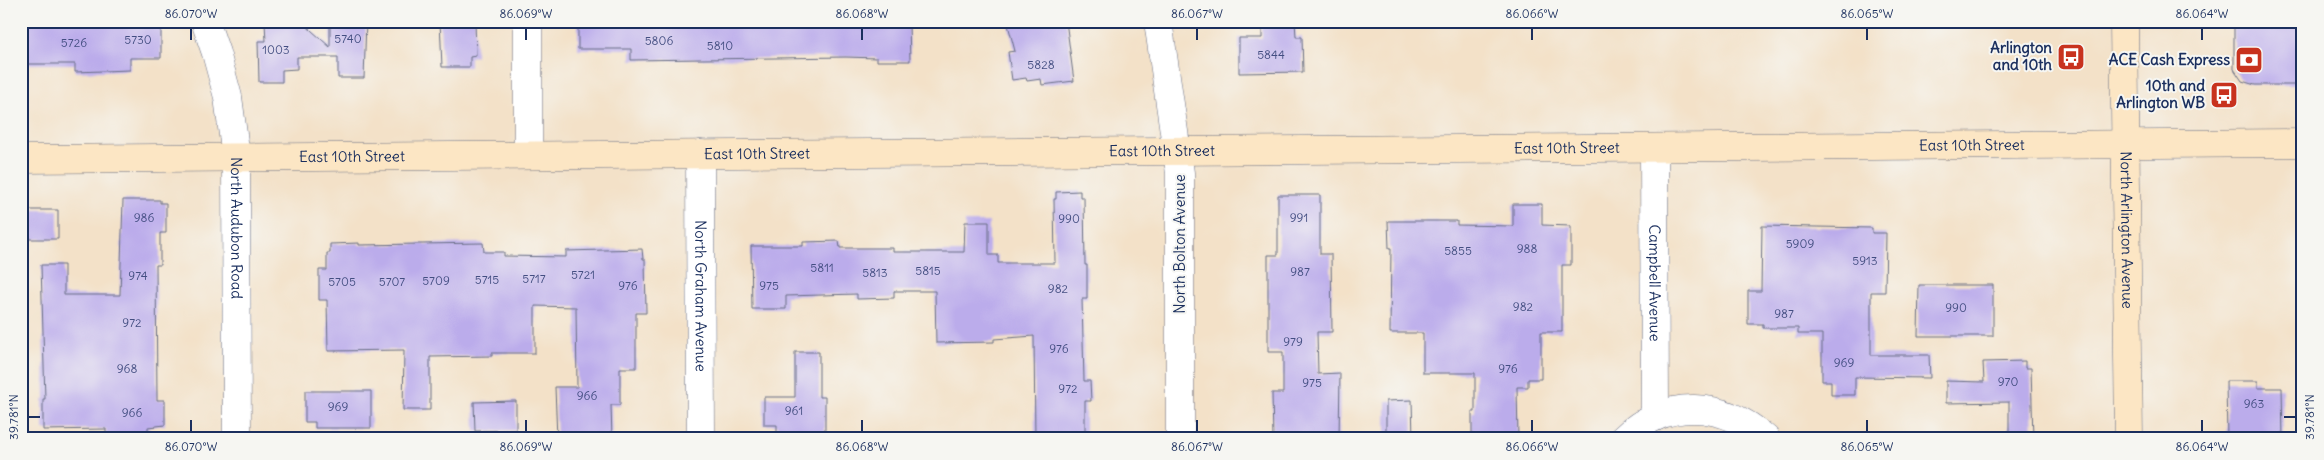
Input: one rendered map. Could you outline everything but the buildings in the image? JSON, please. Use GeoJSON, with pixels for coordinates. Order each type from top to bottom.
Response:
{"type":"FeatureCollection","features":[{"type":"Feature","properties":{"kind":"main road","name":"North Arlington Avenue"},"geometry":{"type":"LineString","coordinates":[[2124,21],[2129,439]]}},
{"type":"Feature","properties":{"kind":"main road","name":"East 10th Street"},"geometry":{"type":"LineString","coordinates":[[21,159],[528,154],[2303,144]]}},
{"type":"Feature","properties":{"kind":"street","name":"North Audubon Road"},"geometry":{"type":"LineString","coordinates":[[205,21],[228,96],[236,157],[237,439]]}},
{"type":"Feature","properties":{"kind":"street"},"geometry":{"type":"LineString","coordinates":[[528,21],[528,154]]}},
{"type":"Feature","properties":{"kind":"street","name":"North Bolton Avenue"},"geometry":{"type":"LineString","coordinates":[[1158,21],[1180,182],[1180,439]]}},
{"type":"Feature","properties":{"kind":"street","name":"Campbell Avenue"},"geometry":{"type":"LineString","coordinates":[[1654,148],[1655,417]]}},
{"type":"Feature","properties":{"kind":"street","name":"North Graham Avenue"},"geometry":{"type":"LineString","coordinates":[[700,154],[701,439]]}},
{"type":"Feature","properties":{"kind":"street"},"geometry":{"type":"LineString","coordinates":[[1623,439],[1634,428],[1655,417],[1679,409],[1716,412],[1740,419],[1766,439]]}},
{"type":"Feature","properties":{"kind":"place","name":"Arlington and 10th"},"geometry":{"type":"Point","coordinates":[2071,57]}},
{"type":"Feature","properties":{"kind":"place","name":"ACE Cash Express"},"geometry":{"type":"Point","coordinates":[2249,60]}},
{"type":"Feature","properties":{"kind":"place","name":"10th and Arlington WB"},"geometry":{"type":"Point","coordinates":[2224,95]}}]}
